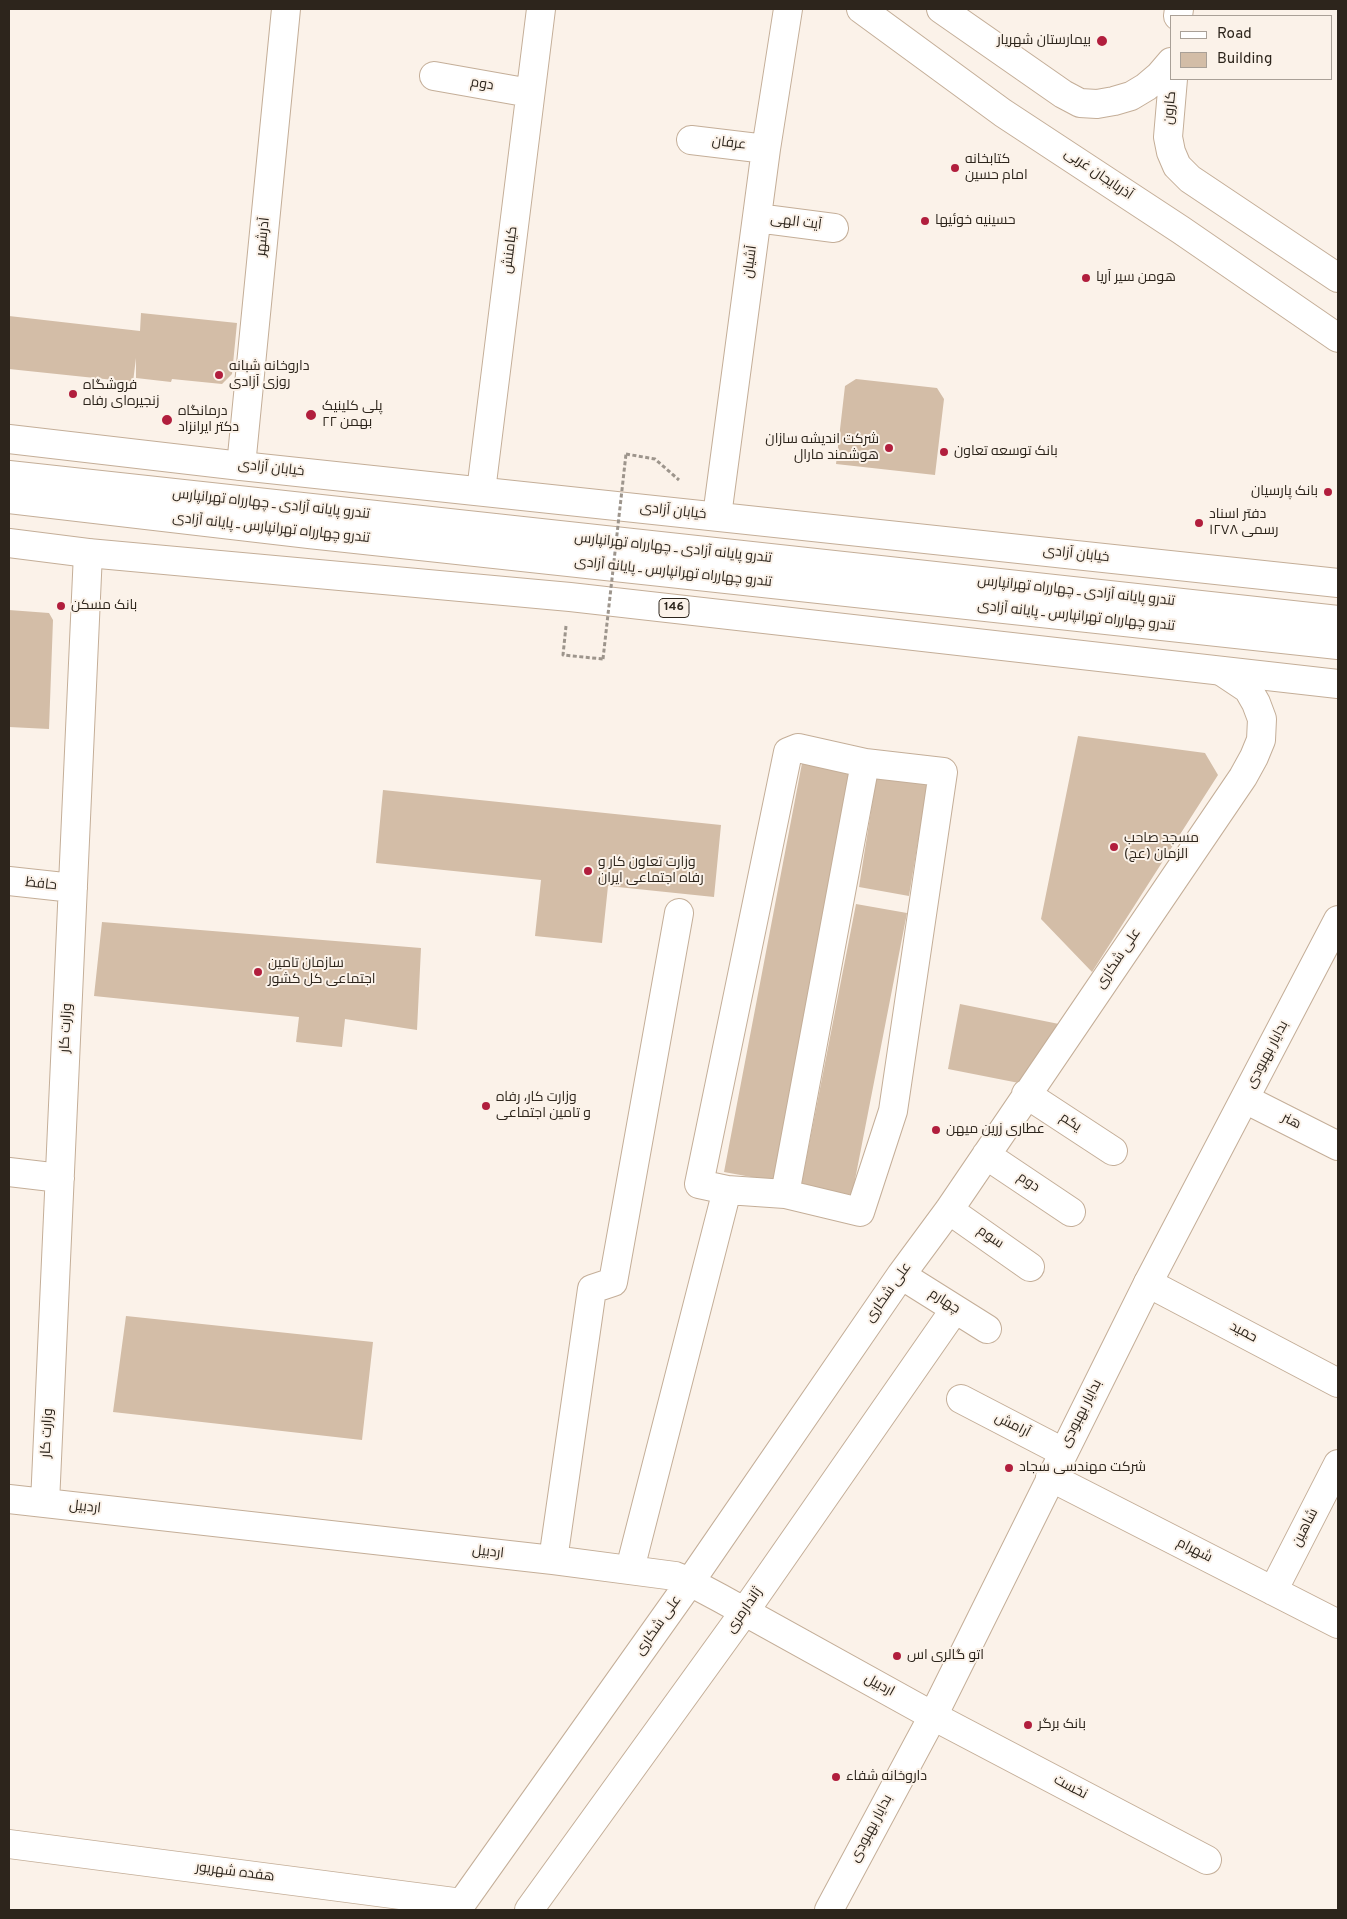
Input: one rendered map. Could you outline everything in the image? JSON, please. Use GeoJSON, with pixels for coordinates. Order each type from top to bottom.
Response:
{"type":"FeatureCollection","features":[{"type":"Feature","properties":{"kind":"street","name":"آذرشهر"},"geometry":{"type":"LineString","coordinates":[[241,466],[286,9]]}},
{"type":"Feature","properties":{"kind":"street","name":"کیامنش"},"geometry":{"type":"LineString","coordinates":[[481,491],[541,9]]}},
{"type":"Feature","properties":{"kind":"street","name":"آشیان"},"geometry":{"type":"LineString","coordinates":[[718,516],[766,149],[788,9]]}},
{"type":"Feature","properties":{"kind":"street","name":"آذربایجان غربی"},"geometry":{"type":"LineString","coordinates":[[861,9],[1003,113],[1181,230],[1338,338]]}},
{"type":"Feature","properties":{"kind":"street"},"geometry":{"type":"LineString","coordinates":[[941,9],[1063,94],[1080,103],[1106,102],[1131,96],[1146,87],[1170,63]]}},
{"type":"Feature","properties":{"kind":"street","name":"دوم"},"geometry":{"type":"LineString","coordinates":[[434,76],[530,93]]}},
{"type":"Feature","properties":{"kind":"street","name":"کارون"},"geometry":{"type":"LineString","coordinates":[[1173,80],[1168,137],[1171,152],[1177,166],[1190,179],[1338,278]]}},
{"type":"Feature","properties":{"kind":"street","name":"عرفان"},"geometry":{"type":"LineString","coordinates":[[691,140],[766,149]]}},
{"type":"Feature","properties":{"kind":"street","name":"آیت الهی"},"geometry":{"type":"LineString","coordinates":[[757,218],[834,228]]}},
{"type":"Feature","properties":{"kind":"street","name":"خیابان آزادی"},"geometry":{"type":"LineString","coordinates":[[9,439],[241,466],[1338,583]]}},
{"type":"Feature","properties":{"kind":"street","name":"تندرو پایانه آزادی ـ چهارراه تهرانپارس"},"geometry":{"type":"LineString","coordinates":[[9,475],[1338,620]]}},
{"type":"Feature","properties":{"kind":"street","name":"تندرو چهارراه تهرانپارس ـ پایانه آزادی"},"geometry":{"type":"LineString","coordinates":[[9,499],[309,534],[1338,645]]}},
{"type":"Feature","properties":{"kind":"street","name":"146"},"geometry":{"type":"LineString","coordinates":[[9,542],[88,553],[570,596],[1338,684]]}},
{"type":"Feature","properties":{"kind":"street","name":"وزارت کار"},"geometry":{"type":"LineString","coordinates":[[45,1503],[88,553]]}},
{"type":"Feature","properties":{"kind":"street","name":"علی شکاری"},"geometry":{"type":"LineString","coordinates":[[459,1907],[690,1582],[949,1210],[1243,777],[1261,740],[1262,719],[1248,689],[1221,671]]}},
{"type":"Feature","properties":{"kind":"street"},"geometry":{"type":"LineString","coordinates":[[798,748],[865,763],[943,772],[893,1111],[860,1212],[785,1194],[727,1190],[699,1184],[788,752],[798,748]]}},
{"type":"Feature","properties":{"kind":"street"},"geometry":{"type":"LineString","coordinates":[[785,1194],[865,763]]}},
{"type":"Feature","properties":{"kind":"street","name":"حافظ"},"geometry":{"type":"LineString","coordinates":[[9,881],[73,888]]}},
{"type":"Feature","properties":{"kind":"street"},"geometry":{"type":"LineString","coordinates":[[554,1560],[592,1289],[614,1282],[679,914]]}},
{"type":"Feature","properties":{"kind":"street","name":"بدایار بهبودی"},"geometry":{"type":"LineString","coordinates":[[829,1910],[933,1716],[1148,1283],[1338,920]]}},
{"type":"Feature","properties":{"kind":"street","name":"یکم"},"geometry":{"type":"LineString","coordinates":[[1026,1094],[1113,1151]]}},
{"type":"Feature","properties":{"kind":"street","name":"هنر"},"geometry":{"type":"LineString","coordinates":[[1244,1099],[1338,1146]]}},
{"type":"Feature","properties":{"kind":"street","name":"دوم"},"geometry":{"type":"LineString","coordinates":[[986,1155],[1071,1212]]}},
{"type":"Feature","properties":{"kind":"street"},"geometry":{"type":"LineString","coordinates":[[9,1172],[60,1178]]}},
{"type":"Feature","properties":{"kind":"street"},"geometry":{"type":"LineString","coordinates":[[630,1569],[727,1190]]}},
{"type":"Feature","properties":{"kind":"street","name":"سوم"},"geometry":{"type":"LineString","coordinates":[[949,1210],[1030,1267]]}},
{"type":"Feature","properties":{"kind":"street","name":"چهارم"},"geometry":{"type":"LineString","coordinates":[[902,1275],[987,1329]]}},
{"type":"Feature","properties":{"kind":"street","name":"حمید"},"geometry":{"type":"LineString","coordinates":[[1148,1283],[1338,1383]]}},
{"type":"Feature","properties":{"kind":"street","name":"ژاندارمری"},"geometry":{"type":"LineString","coordinates":[[529,1910],[745,1611],[955,1309]]}},
{"type":"Feature","properties":{"kind":"street","name":"آرامش"},"geometry":{"type":"LineString","coordinates":[[961,1399],[1064,1452]]}},
{"type":"Feature","properties":{"kind":"street","name":"شاهین"},"geometry":{"type":"LineString","coordinates":[[1273,1591],[1338,1464]]}},
{"type":"Feature","properties":{"kind":"street","name":"شهرام"},"geometry":{"type":"LineString","coordinates":[[1050,1477],[1338,1624]]}},
{"type":"Feature","properties":{"kind":"street","name":"اردبیل"},"geometry":{"type":"LineString","coordinates":[[9,1499],[554,1560],[675,1576],[745,1611],[933,1716]]}},
{"type":"Feature","properties":{"kind":"street","name":"نخست"},"geometry":{"type":"LineString","coordinates":[[933,1716],[1207,1860]]}},
{"type":"Feature","properties":{"kind":"street","name":"هفده شهریور"},"geometry":{"type":"LineString","coordinates":[[9,1844],[459,1907]]}},
{"type":"Feature","properties":{"kind":"path"},"geometry":{"type":"LineString","coordinates":[[562,655],[603,659],[626,454],[655,458]]}},
{"type":"Feature","properties":{"kind":"building"},"geometry":{"type":"Polygon","coordinates":[[[141,313],[237,323],[232,374],[222,384],[172,379],[171,382],[136,378],[136,358],[133,382],[9,369],[9,316],[140,331],[141,313]]]}},
{"type":"Feature","properties":{"kind":"building"},"geometry":{"type":"Polygon","coordinates":[[[856,379],[937,388],[944,399],[935,475],[836,464],[845,386],[856,379]]]}},
{"type":"Feature","properties":{"kind":"building"},"geometry":{"type":"Polygon","coordinates":[[[9,610],[49,613],[53,620],[49,729],[9,727],[9,610]]]}},
{"type":"Feature","properties":{"kind":"building","name":"مسجد صاحب الزمان (عج)"},"geometry":{"type":"Polygon","coordinates":[[[1078,736],[1205,753],[1218,775],[1092,972],[1041,919],[1078,736]]]}},
{"type":"Feature","properties":{"kind":"building"},"geometry":{"type":"Polygon","coordinates":[[[803,758],[853,767],[773,1181],[724,1172],[803,758]]]}},
{"type":"Feature","properties":{"kind":"building"},"geometry":{"type":"Polygon","coordinates":[[[877,773],[928,781],[909,896],[859,887],[877,773]]]}},
{"type":"Feature","properties":{"kind":"building","name":"وزارت تعاون کار و رفاه اجتماعی ایران"},"geometry":{"type":"Polygon","coordinates":[[[383,790],[721,825],[714,897],[608,886],[602,943],[535,936],[541,880],[376,863],[383,790]]]}},
{"type":"Feature","properties":{"kind":"building"},"geometry":{"type":"Polygon","coordinates":[[[856,904],[907,913],[852,1195],[801,1186],[856,904]]]}},
{"type":"Feature","properties":{"kind":"building","name":"سازمان تامین اجتماعی کل کشور"},"geometry":{"type":"Polygon","coordinates":[[[102,922],[421,948],[417,1030],[345,1019],[342,1047],[296,1042],[299,1017],[94,996],[102,922]]]}},
{"type":"Feature","properties":{"kind":"building"},"geometry":{"type":"Polygon","coordinates":[[[960,1004],[1059,1024],[1019,1083],[948,1069],[960,1004]]]}},
{"type":"Feature","properties":{"kind":"building"},"geometry":{"type":"Polygon","coordinates":[[[126,1316],[373,1342],[362,1440],[113,1412],[126,1316]]]}},
{"type":"Feature","properties":{"kind":"place","name":"بیمارستان شهریار"},"geometry":{"type":"Point","coordinates":[1102,41]}},
{"type":"Feature","properties":{"kind":"place","name":"کتابخانه امام حسین"},"geometry":{"type":"Point","coordinates":[955,168]}},
{"type":"Feature","properties":{"kind":"place","name":"حسینیه خوئیها"},"geometry":{"type":"Point","coordinates":[925,221]}},
{"type":"Feature","properties":{"kind":"place","name":"هومن سیر آریا"},"geometry":{"type":"Point","coordinates":[1086,278]}},
{"type":"Feature","properties":{"kind":"place","name":"داروخانه شبانه روزی آزادی"},"geometry":{"type":"Point","coordinates":[219,375]}},
{"type":"Feature","properties":{"kind":"place","name":"فروشگاه زنجیره‌ای رفاه"},"geometry":{"type":"Point","coordinates":[73,394]}},
{"type":"Feature","properties":{"kind":"place","name":"پلی کلینیک ۲۲ بهمن"},"geometry":{"type":"Point","coordinates":[311,415]}},
{"type":"Feature","properties":{"kind":"place","name":"درمانگاه دکتر ایرانزاد"},"geometry":{"type":"Point","coordinates":[167,420]}},
{"type":"Feature","properties":{"kind":"place","name":"شرکت اندیشه سازان هوشمند مارال"},"geometry":{"type":"Point","coordinates":[889,448]}},
{"type":"Feature","properties":{"kind":"place","name":"بانک توسعه تعاون"},"geometry":{"type":"Point","coordinates":[944,452]}},
{"type":"Feature","properties":{"kind":"place","name":"بانک پارسیان"},"geometry":{"type":"Point","coordinates":[1328,492]}},
{"type":"Feature","properties":{"kind":"place","name":"دفتر اسناد رسمی ۱۲۷۸"},"geometry":{"type":"Point","coordinates":[1199,523]}},
{"type":"Feature","properties":{"kind":"place","name":"بانک مسکن"},"geometry":{"type":"Point","coordinates":[61,606]}},
{"type":"Feature","properties":{"kind":"place","name":"مسجد صاحب الزمان (عج)"},"geometry":{"type":"Point","coordinates":[1114,847]}},
{"type":"Feature","properties":{"kind":"place","name":"وزارت تعاون کار و رفاه اجتماعی ایران"},"geometry":{"type":"Point","coordinates":[588,871]}},
{"type":"Feature","properties":{"kind":"place","name":"سازمان تامین اجتماعی کل کشور"},"geometry":{"type":"Point","coordinates":[258,972]}},
{"type":"Feature","properties":{"kind":"place","name":"وزارت کار، رفاه و تامین اجتماعی"},"geometry":{"type":"Point","coordinates":[486,1106]}},
{"type":"Feature","properties":{"kind":"place","name":"عطاری زرین میهن"},"geometry":{"type":"Point","coordinates":[936,1130]}},
{"type":"Feature","properties":{"kind":"place","name":"شرکت مهندسی سجاد"},"geometry":{"type":"Point","coordinates":[1009,1468]}},
{"type":"Feature","properties":{"kind":"place","name":"اتو گالری اس"},"geometry":{"type":"Point","coordinates":[897,1656]}},
{"type":"Feature","properties":{"kind":"place","name":"بانک برگر"},"geometry":{"type":"Point","coordinates":[1028,1725]}},
{"type":"Feature","properties":{"kind":"place","name":"داروخانه شفاء"},"geometry":{"type":"Point","coordinates":[836,1777]}}]}
